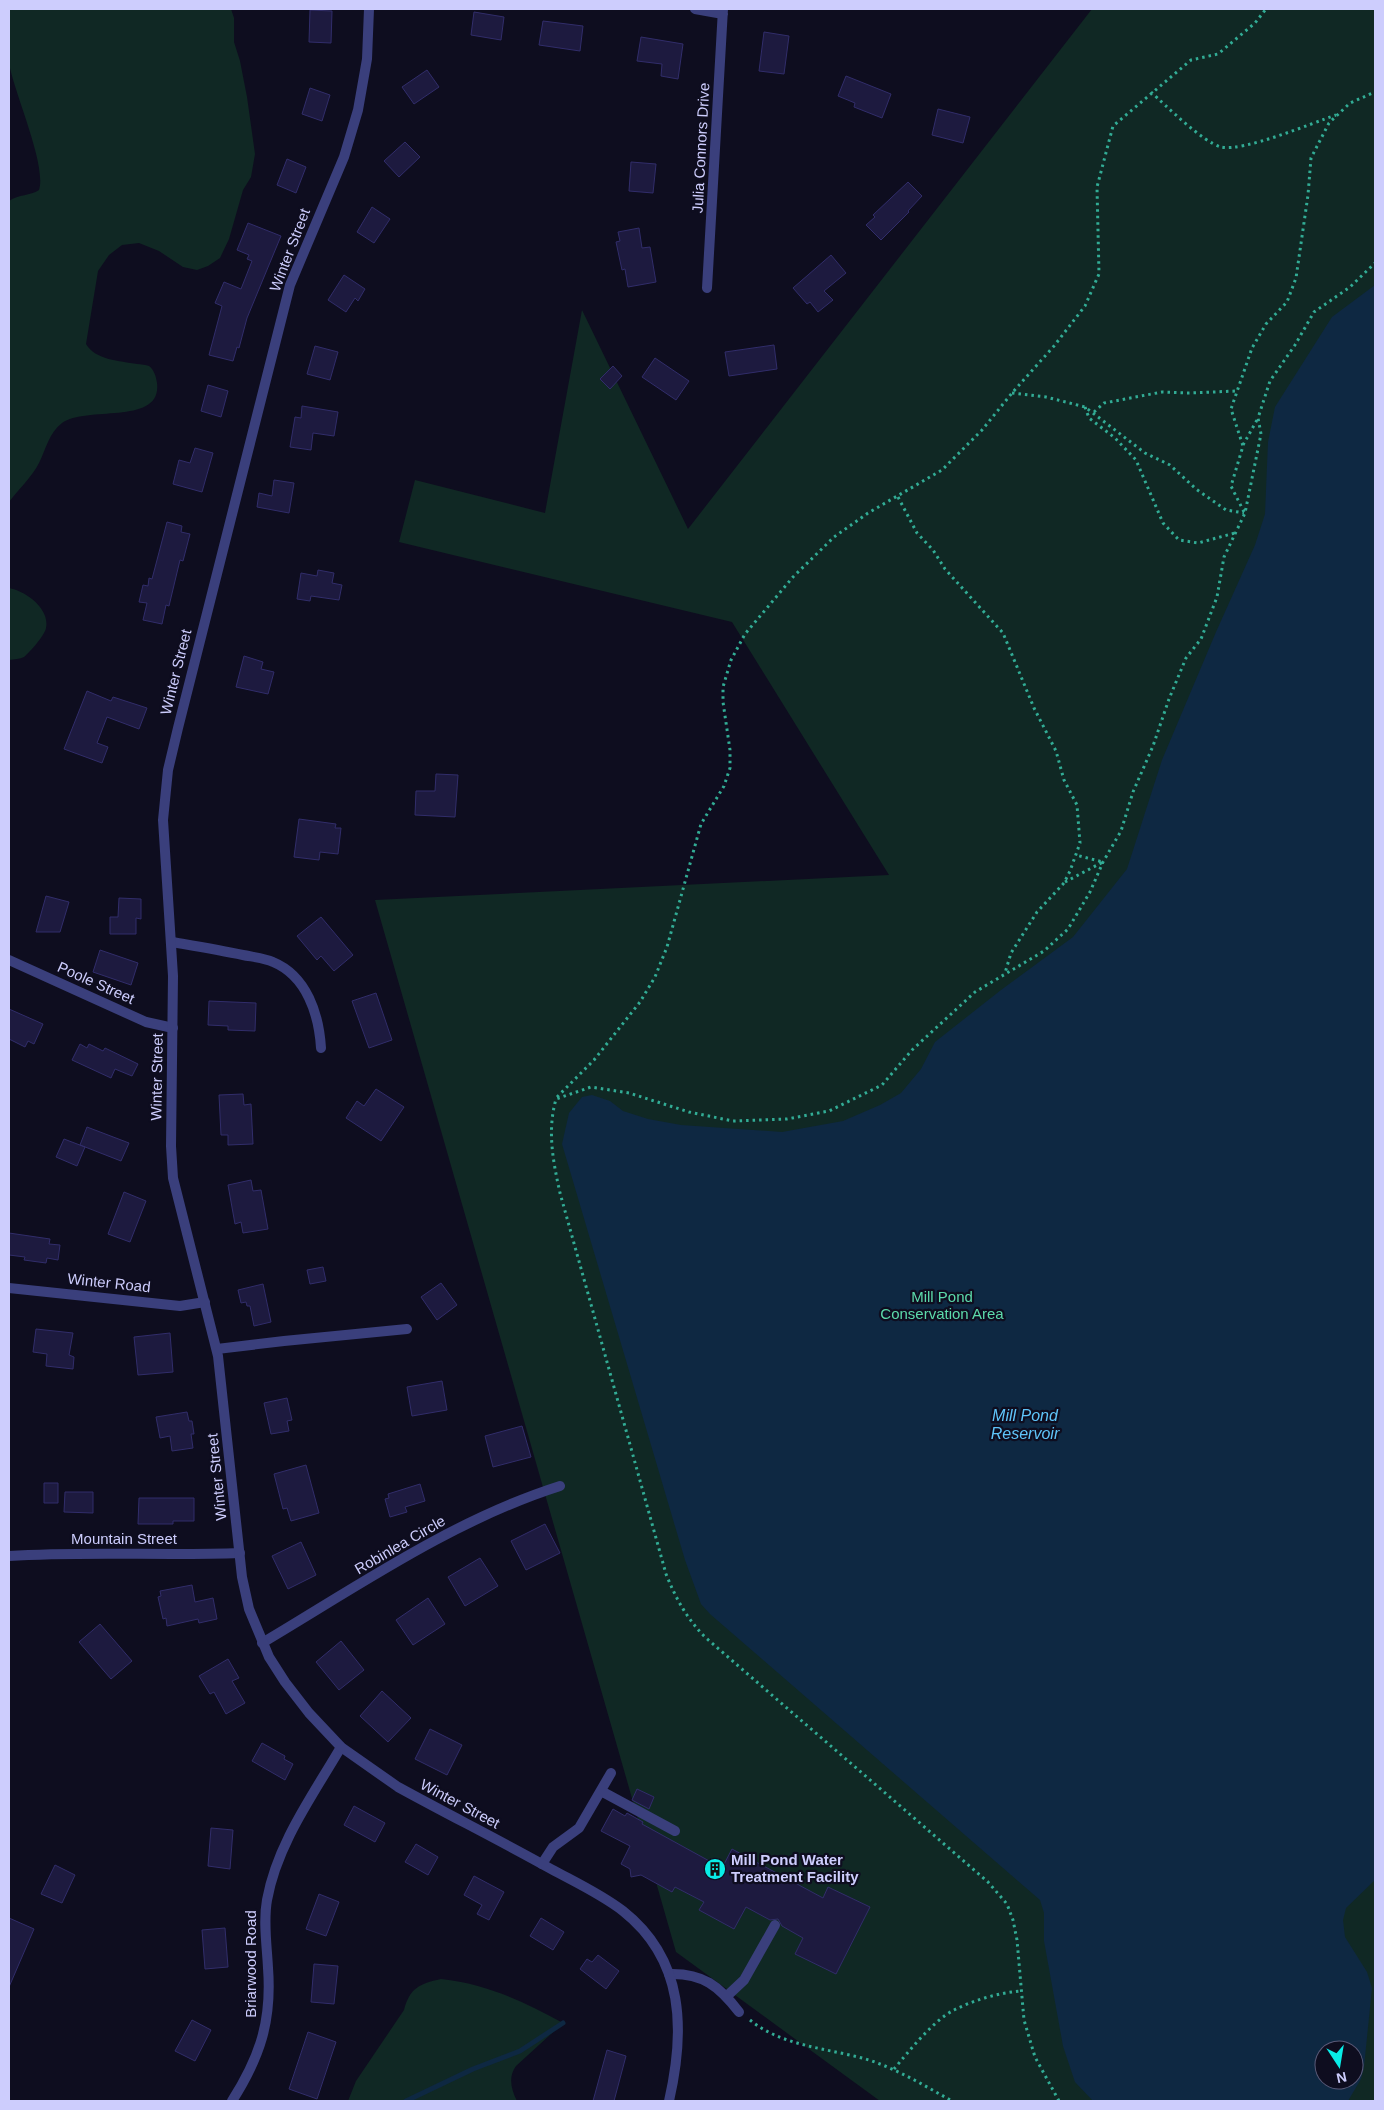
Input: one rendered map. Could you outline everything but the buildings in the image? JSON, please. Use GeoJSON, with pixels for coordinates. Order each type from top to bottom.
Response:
{"type":"FeatureCollection","features":[{"type":"Feature","properties":{"kind":"street","name":"Winter Street"},"geometry":{"type":"LineString","coordinates":[[369,9],[365,75],[354,125],[341,164],[290,284],[209,600],[170,763],[163,820],[172,942],[174,1028],[173,1178],[217,1349],[226,1416],[242,1576],[249,1609],[262,1643],[277,1671],[309,1713],[342,1747],[398,1787],[542,1864],[622,1910],[640,1926],[664,1960],[677,2006],[679,2030],[676,2064],[669,2101]]}},
{"type":"Feature","properties":{"kind":"street"},"geometry":{"type":"LineString","coordinates":[[695,9],[723,11]]}},
{"type":"Feature","properties":{"kind":"street","name":"Julia Connors Drive"},"geometry":{"type":"LineString","coordinates":[[707,288],[723,11]]}},
{"type":"Feature","properties":{"kind":"street"},"geometry":{"type":"LineString","coordinates":[[172,942],[279,964],[304,988],[312,1002],[320,1031],[321,1048]]}},
{"type":"Feature","properties":{"kind":"street","name":"Poole Street"},"geometry":{"type":"LineString","coordinates":[[9,960],[146,1022],[174,1028]]}},
{"type":"Feature","properties":{"kind":"street","name":"Winter Road"},"geometry":{"type":"LineString","coordinates":[[9,1288],[180,1306],[205,1302]]}},
{"type":"Feature","properties":{"kind":"street"},"geometry":{"type":"LineString","coordinates":[[217,1349],[284,1340],[407,1329]]}},
{"type":"Feature","properties":{"kind":"street","name":"Robinlea Circle"},"geometry":{"type":"LineString","coordinates":[[262,1643],[443,1537],[499,1509],[560,1486]]}},
{"type":"Feature","properties":{"kind":"street","name":"Mountain Street"},"geometry":{"type":"LineString","coordinates":[[9,1556],[240,1553]]}},
{"type":"Feature","properties":{"kind":"street","name":"Briarwood Road"},"geometry":{"type":"LineString","coordinates":[[232,2101],[258,2052],[267,2021],[269,1989],[265,1916],[273,1874],[284,1846],[342,1747]]}},
{"type":"Feature","properties":{"kind":"street"},"geometry":{"type":"LineString","coordinates":[[542,1864],[552,1847],[579,1828],[611,1773]]}},
{"type":"Feature","properties":{"kind":"street"},"geometry":{"type":"LineString","coordinates":[[600,1791],[675,1831]]}},
{"type":"Feature","properties":{"kind":"street"},"geometry":{"type":"LineString","coordinates":[[727,1996],[744,1980],[775,1925]]}},
{"type":"Feature","properties":{"kind":"street"},"geometry":{"type":"LineString","coordinates":[[669,1974],[684,1973],[698,1976],[727,1996],[740,2012]]}},
{"type":"Feature","properties":{"kind":"path"},"geometry":{"type":"LineString","coordinates":[[1059,2101],[1035,2056],[1021,2007],[1017,1940],[1007,1904],[997,1891],[966,1862],[706,1638],[691,1622],[679,1603],[666,1574],[560,1193],[552,1157],[551,1120],[556,1099],[594,1060],[640,1002],[655,977],[667,947],[701,824],[724,786],[730,768],[730,750],[723,702],[723,687],[731,660],[745,634],[792,577],[834,537],[868,514],[942,470],[982,430],[1054,346],[1085,306],[1099,274],[1097,187],[1113,126],[1191,60],[1218,54],[1255,23],[1266,9]]}},
{"type":"Feature","properties":{"kind":"path"},"geometry":{"type":"LineString","coordinates":[[1151,92],[1181,119],[1221,147],[1245,145],[1339,114]]}},
{"type":"Feature","properties":{"kind":"path"},"geometry":{"type":"LineString","coordinates":[[1243,446],[1231,409],[1252,348],[1266,324],[1287,302],[1296,278],[1311,158],[1329,123],[1350,103],[1375,92]]}},
{"type":"Feature","properties":{"kind":"path"},"geometry":{"type":"LineString","coordinates":[[1245,513],[1231,486],[1243,446],[1253,431],[1270,381],[1314,312],[1350,287],[1375,263]]}},
{"type":"Feature","properties":{"kind":"path"},"geometry":{"type":"LineString","coordinates":[[1094,412],[1104,403],[1162,392],[1237,391]]}},
{"type":"Feature","properties":{"kind":"path"},"geometry":{"type":"LineString","coordinates":[[1012,393],[1046,397],[1085,407],[1094,412],[1144,453],[1170,465],[1196,489],[1226,510],[1245,513]]}},
{"type":"Feature","properties":{"kind":"path"},"geometry":{"type":"LineString","coordinates":[[1085,407],[1089,418],[1115,438],[1136,460],[1163,523],[1179,540],[1198,543],[1235,533]]}},
{"type":"Feature","properties":{"kind":"path"},"geometry":{"type":"LineString","coordinates":[[556,1099],[591,1087],[629,1093],[688,1112],[733,1122],[787,1119],[829,1111],[882,1085],[912,1050],[975,992],[1044,951],[1068,929],[1090,892],[1103,862],[1121,831],[1132,792],[1153,746],[1169,699],[1186,658],[1201,639],[1217,597],[1224,557],[1245,513],[1261,434],[1258,418]]}},
{"type":"Feature","properties":{"kind":"path"},"geometry":{"type":"LineString","coordinates":[[898,497],[917,533],[945,569],[1003,633],[1034,708],[1056,751],[1064,780],[1077,805],[1080,843],[1064,883]]}},
{"type":"Feature","properties":{"kind":"path"},"geometry":{"type":"LineString","coordinates":[[1076,855],[1103,862]]}},
{"type":"Feature","properties":{"kind":"path"},"geometry":{"type":"LineString","coordinates":[[1005,974],[1011,953],[1037,912],[1064,883],[1103,862]]}},
{"type":"Feature","properties":{"kind":"path"},"geometry":{"type":"LineString","coordinates":[[894,2069],[920,2038],[953,2010],[1002,1992],[1020,1991]]}},
{"type":"Feature","properties":{"kind":"path"},"geometry":{"type":"LineString","coordinates":[[740,2012],[760,2028],[788,2041],[867,2060],[894,2069],[952,2101]]}},
{"type":"Feature","properties":{"kind":"green space"},"geometry":{"type":"Polygon","coordinates":[[[9,9],[231,9],[234,18],[234,42],[247,97],[255,154],[251,177],[243,190],[229,239],[220,258],[208,266],[197,270],[183,267],[159,251],[139,243],[122,245],[109,255],[98,271],[86,344],[102,357],[149,366],[157,380],[155,396],[148,405],[136,410],[88,415],[73,418],[62,423],[51,436],[36,468],[9,502],[9,201],[39,190],[40,179],[34,147],[9,63],[9,9]]]}},
{"type":"Feature","properties":{"kind":"green space","name":"Mill Pond Conservation Area"},"geometry":{"type":"Polygon","coordinates":[[[1092,9],[1375,9],[1375,2101],[880,2101],[676,1952],[375,900],[889,875],[732,622],[399,542],[415,480],[545,513],[582,310],[688,529],[1092,9]]]}},
{"type":"Feature","properties":{"kind":"green space"},"geometry":{"type":"Polygon","coordinates":[[[9,588],[29,597],[40,607],[46,621],[46,628],[40,639],[24,657],[9,660],[9,588]]]}},
{"type":"Feature","properties":{"kind":"green space"},"geometry":{"type":"Polygon","coordinates":[[[441,1979],[458,1981],[489,1989],[563,2023],[516,2066],[512,2074],[511,2083],[517,2101],[348,2101],[356,2081],[404,2010],[409,1997],[421,1985],[441,1979]]]}},
{"type":"Feature","properties":{"kind":"water","name":"Mill Pond Reservoir"},"geometry":{"type":"Polygon","coordinates":[[[1375,285],[1375,1880],[1346,1908],[1343,1920],[1345,1937],[1367,1972],[1372,1988],[1364,2067],[1364,2040],[1314,2040],[1314,2090],[1354,2090],[1348,2101],[1093,2101],[1075,2082],[1063,2046],[1044,1941],[1044,1913],[1040,1900],[710,1614],[701,1604],[685,1560],[562,1144],[569,1113],[582,1097],[592,1095],[610,1101],[623,1111],[648,1119],[681,1125],[782,1132],[843,1121],[880,1105],[901,1093],[921,1069],[935,1042],[1073,937],[1127,869],[1162,760],[1255,545],[1265,514],[1268,442],[1275,407],[1332,317],[1375,285]]]}},
{"type":"Feature","properties":{"kind":"waterway"},"geometry":{"type":"LineString","coordinates":[[406,2101],[473,2069],[520,2051],[563,2023]]}},
{"type":"Feature","properties":{"kind":"place","name":"Mill Pond Water Treatment Facility"},"geometry":{"type":"Point","coordinates":[715,1869]}}]}
